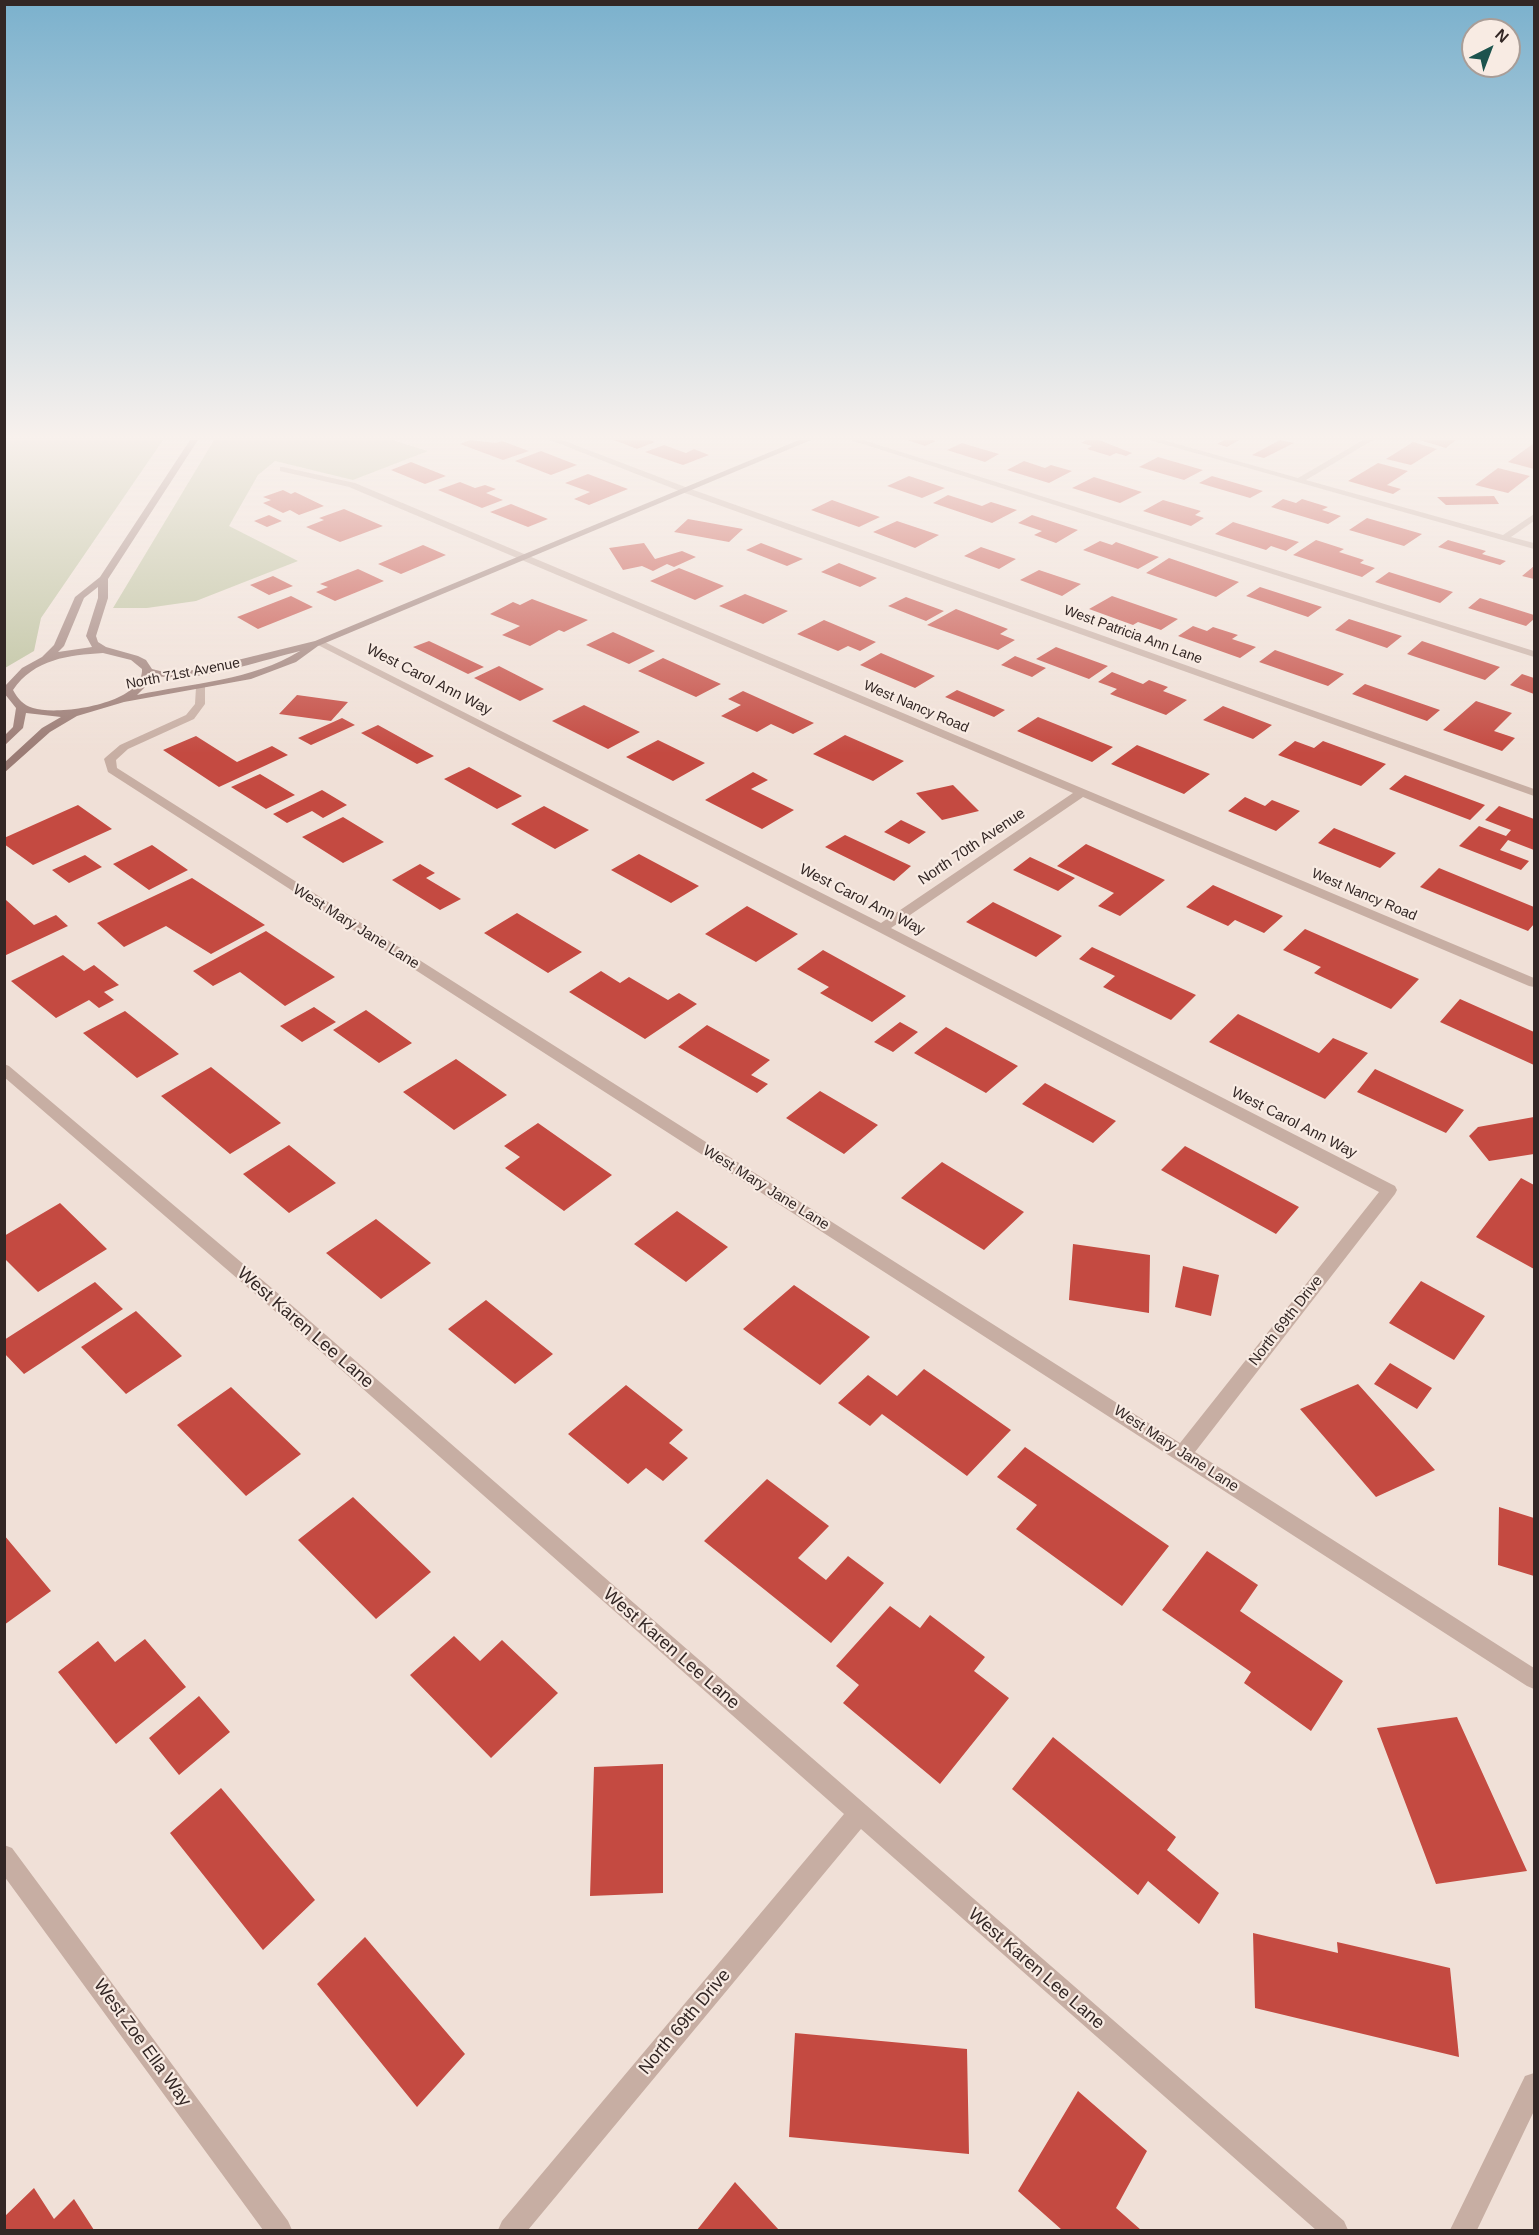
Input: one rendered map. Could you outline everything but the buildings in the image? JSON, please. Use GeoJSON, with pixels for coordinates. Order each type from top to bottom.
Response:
{"type":"FeatureCollection","features":[{"type":"Feature","properties":{"kind":"street"},"geometry":{"type":"LineString","coordinates":[[44,660],[59,646],[80,597],[103,579],[126,544]]}},
{"type":"Feature","properties":{"kind":"street","name":"West Nancy Road"},"geometry":{"type":"LineString","coordinates":[[491,544],[1534,983]]}},
{"type":"Feature","properties":{"kind":"street","name":"North 71st Avenue"},"geometry":{"type":"LineString","coordinates":[[148,671],[172,675],[197,673],[319,643],[559,544]]}},
{"type":"Feature","properties":{"kind":"street","name":"West Patricia Ann Lane"},"geometry":{"type":"LineString","coordinates":[[837,544],[1534,793]]}},
{"type":"Feature","properties":{"kind":"street"},"geometry":{"type":"LineString","coordinates":[[1185,544],[1534,654]]}},
{"type":"Feature","properties":{"kind":"street"},"geometry":{"type":"LineString","coordinates":[[103,579],[104,598],[91,636],[94,644],[103,650]]}},
{"type":"Feature","properties":{"kind":"street","name":"North 71st Avenue"},"geometry":{"type":"LineString","coordinates":[[4,770],[46,730],[83,712],[158,693],[201,687],[256,675],[294,661],[319,643]]}},
{"type":"Feature","properties":{"kind":"street","name":"West Carol Ann Way"},"geometry":{"type":"LineString","coordinates":[[319,643],[882,928],[1389,1190]]}},
{"type":"Feature","properties":{"kind":"street","name":"North 71st Avenue"},"geometry":{"type":"LineString","coordinates":[[83,712],[48,714],[21,708],[11,700],[8,690],[14,679],[44,660],[83,651],[103,650],[134,656],[144,663],[148,671]]}},
{"type":"Feature","properties":{"kind":"street","name":"North 71st Avenue"},"geometry":{"type":"LineString","coordinates":[[116,703],[140,687],[148,671]]}},
{"type":"Feature","properties":{"kind":"street","name":"West Mary Jane Lane"},"geometry":{"type":"LineString","coordinates":[[201,687],[200,704],[190,717],[124,747],[110,759],[112,770],[1534,1679]]}},
{"type":"Feature","properties":{"kind":"street"},"geometry":{"type":"LineString","coordinates":[[4,743],[18,728],[21,708]]}},
{"type":"Feature","properties":{"kind":"street","name":"North 70th Avenue"},"geometry":{"type":"LineString","coordinates":[[882,928],[1081,793]]}},
{"type":"Feature","properties":{"kind":"street","name":"West Karen Lee Lane"},"geometry":{"type":"LineString","coordinates":[[4,1069],[274,1300],[1335,2230]]}},
{"type":"Feature","properties":{"kind":"street","name":"North 69th Drive"},"geometry":{"type":"LineString","coordinates":[[1183,1453],[1389,1190]]}},
{"type":"Feature","properties":{"kind":"street","name":"North 69th Drive"},"geometry":{"type":"LineString","coordinates":[[511,2230],[859,1814]]}},
{"type":"Feature","properties":{"kind":"street","name":"West Zoe Ella Way"},"geometry":{"type":"LineString","coordinates":[[4,1856],[279,2230]]}},
{"type":"Feature","properties":{"kind":"street"},"geometry":{"type":"LineString","coordinates":[[1463,2230],[1534,2085]]}},
{"type":"Feature","properties":{"kind":"green space"},"geometry":{"type":"Polygon","coordinates":[[[5,544],[92,544],[41,618],[34,651],[5,668],[5,544]]]}},
{"type":"Feature","properties":{"kind":"green space"},"geometry":{"type":"Polygon","coordinates":[[[151,544],[265,544],[298,561],[196,601],[147,608],[113,608],[151,544]]]}}]}
